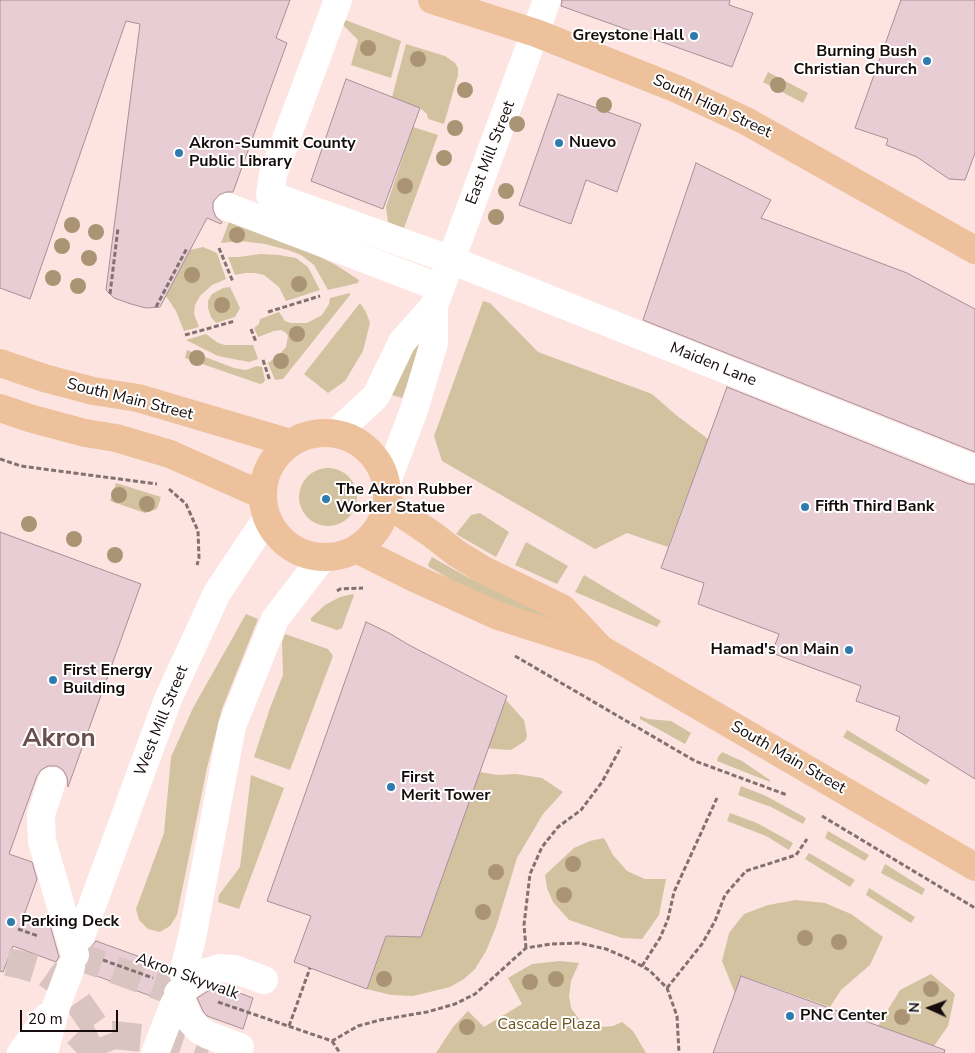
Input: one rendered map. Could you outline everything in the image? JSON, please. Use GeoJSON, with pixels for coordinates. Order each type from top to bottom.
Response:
{"type":"FeatureCollection","features":[{"type":"Feature","properties":{"kind":"main road","name":"South High Street"},"geometry":{"type":"LineString","coordinates":[[432,0],[536,33],[677,89],[746,121],[975,250]]}},
{"type":"Feature","properties":{"kind":"main road","name":"South Main Street"},"geometry":{"type":"LineString","coordinates":[[0,363],[44,378],[94,391],[138,398],[290,443]]}},
{"type":"Feature","properties":{"kind":"main road"},"geometry":{"type":"LineString","coordinates":[[0,408],[29,418],[85,433],[116,438],[170,454],[264,506]]}},
{"type":"Feature","properties":{"kind":"main road"},"geometry":{"type":"LineString","coordinates":[[320,432],[336,433],[354,439],[369,450],[380,466],[386,494],[381,522],[370,538],[356,549],[338,556],[323,557],[305,554],[289,546],[275,533],[264,506],[266,475],[275,456],[290,443],[304,436],[320,432]]}},
{"type":"Feature","properties":{"kind":"main road","name":"South Main Street"},"geometry":{"type":"LineString","coordinates":[[386,494],[456,553],[482,569],[562,608],[601,648]]}},
{"type":"Feature","properties":{"kind":"main road","name":"South Main Street"},"geometry":{"type":"LineString","coordinates":[[356,549],[498,616],[601,648],[975,867]]}},
{"type":"Feature","properties":{"kind":"street","name":"Maiden Lane"},"geometry":{"type":"LineString","coordinates":[[338,0],[273,174],[270,195],[451,260],[975,469]]}},
{"type":"Feature","properties":{"kind":"street","name":"East Mill Street"},"geometry":{"type":"LineString","coordinates":[[386,494],[434,343],[437,297],[547,0]]}},
{"type":"Feature","properties":{"kind":"street"},"geometry":{"type":"LineString","coordinates":[[228,207],[437,297]]}},
{"type":"Feature","properties":{"kind":"street","name":"East Mill Street"},"geometry":{"type":"LineString","coordinates":[[336,433],[376,396],[402,342],[437,297]]}},
{"type":"Feature","properties":{"kind":"street","name":"West Mill Street"},"geometry":{"type":"LineString","coordinates":[[44,1053],[57,1004],[82,954],[168,699],[217,593],[264,506]]}},
{"type":"Feature","properties":{"kind":"street"},"geometry":{"type":"LineString","coordinates":[[183,973],[192,938],[232,726],[275,619],[323,557]]}},
{"type":"Feature","properties":{"kind":"street"},"geometry":{"type":"LineString","coordinates":[[42,796],[42,841],[82,954]]}},
{"type":"Feature","properties":{"kind":"street"},"geometry":{"type":"LineString","coordinates":[[240,1047],[208,1035],[198,1029],[190,1020],[178,993],[207,972],[220,968],[234,969],[264,980]]}},
{"type":"Feature","properties":{"kind":"street"},"geometry":{"type":"LineString","coordinates":[[21,1053],[57,1004]]}},
{"type":"Feature","properties":{"kind":"street"},"geometry":{"type":"LineString","coordinates":[[155,1053],[174,1004]]}},
{"type":"Feature","properties":{"kind":"path"},"geometry":{"type":"LineString","coordinates":[[110,294],[118,228]]}},
{"type":"Feature","properties":{"kind":"path"},"geometry":{"type":"LineString","coordinates":[[156,307],[187,248]]}},
{"type":"Feature","properties":{"kind":"path"},"geometry":{"type":"LineString","coordinates":[[220,248],[233,282]]}},
{"type":"Feature","properties":{"kind":"path"},"geometry":{"type":"LineString","coordinates":[[268,312],[320,296]]}},
{"type":"Feature","properties":{"kind":"path"},"geometry":{"type":"LineString","coordinates":[[185,335],[235,322]]}},
{"type":"Feature","properties":{"kind":"path"},"geometry":{"type":"LineString","coordinates":[[251,328],[256,342]]}},
{"type":"Feature","properties":{"kind":"path"},"geometry":{"type":"LineString","coordinates":[[263,360],[270,381]]}},
{"type":"Feature","properties":{"kind":"path"},"geometry":{"type":"LineString","coordinates":[[0,459],[21,466],[165,485],[186,504],[198,531],[199,558],[196,566]]}},
{"type":"Feature","properties":{"kind":"path"},"geometry":{"type":"LineString","coordinates":[[332,594],[340,589],[369,589]]}},
{"type":"Feature","properties":{"kind":"path"},"geometry":{"type":"LineString","coordinates":[[510,653],[695,760],[787,795]]}},
{"type":"Feature","properties":{"kind":"path"},"geometry":{"type":"LineString","coordinates":[[526,948],[524,925],[530,874],[542,847],[558,827],[581,810],[602,782],[621,746]]}},
{"type":"Feature","properties":{"kind":"path"},"geometry":{"type":"LineString","coordinates":[[642,966],[660,938],[668,919],[674,892],[717,798]]}},
{"type":"Feature","properties":{"kind":"path"},"geometry":{"type":"LineString","coordinates":[[821,816],[975,908]]}},
{"type":"Feature","properties":{"kind":"path"},"geometry":{"type":"LineString","coordinates":[[667,988],[702,944],[725,895],[746,871],[796,855],[806,839]]}},
{"type":"Feature","properties":{"kind":"path"},"geometry":{"type":"LineString","coordinates":[[18,929],[46,939]]}},
{"type":"Feature","properties":{"kind":"path"},"geometry":{"type":"LineString","coordinates":[[340,1053],[332,1040],[358,1026],[380,1020],[427,1012],[455,1004],[475,994],[526,948],[551,944],[579,943],[606,949],[642,966],[649,970],[667,988],[677,1016],[679,1053]]}},
{"type":"Feature","properties":{"kind":"path","name":"Akron Skywalk"},"geometry":{"type":"LineString","coordinates":[[82,954],[156,979]]}},
{"type":"Feature","properties":{"kind":"path"},"geometry":{"type":"LineString","coordinates":[[289,1026],[310,968]]}},
{"type":"Feature","properties":{"kind":"path","name":"Akron Skywalk"},"geometry":{"type":"LineString","coordinates":[[211,999],[332,1040]]}},
{"type":"Feature","properties":{"kind":"green space"},"geometry":{"type":"Polygon","coordinates":[[[340,18],[401,41],[391,78],[351,65],[358,40],[339,21],[340,18]]]}},
{"type":"Feature","properties":{"kind":"green space"},"geometry":{"type":"Polygon","coordinates":[[[406,44],[445,56],[455,63],[458,68],[458,75],[444,124],[428,119],[427,114],[420,108],[392,97],[406,44]]]}},
{"type":"Feature","properties":{"kind":"green space"},"geometry":{"type":"Polygon","coordinates":[[[768,72],[808,93],[803,103],[763,82],[768,72]]]}},
{"type":"Feature","properties":{"kind":"green space"},"geometry":{"type":"Polygon","coordinates":[[[413,127],[438,135],[404,228],[388,222],[386,207],[413,127]]]}},
{"type":"Feature","properties":{"kind":"green space"},"geometry":{"type":"Polygon","coordinates":[[[229,222],[312,253],[336,265],[359,280],[358,283],[328,290],[314,265],[301,255],[265,244],[240,241],[221,243],[229,222]]]}},
{"type":"Feature","properties":{"kind":"green space"},"geometry":{"type":"Polygon","coordinates":[[[203,247],[217,253],[226,279],[212,285],[200,296],[195,305],[194,314],[199,327],[184,331],[176,311],[166,296],[190,250],[203,247]]]}},
{"type":"Feature","properties":{"kind":"green space"},"geometry":{"type":"Polygon","coordinates":[[[260,254],[296,258],[308,267],[320,290],[286,301],[279,287],[264,275],[245,273],[235,275],[228,257],[260,254]]]}},
{"type":"Feature","properties":{"kind":"green space"},"geometry":{"type":"Polygon","coordinates":[[[230,287],[240,308],[235,317],[216,323],[211,317],[208,301],[212,294],[223,288],[230,287]]]}},
{"type":"Feature","properties":{"kind":"green space"},"geometry":{"type":"Polygon","coordinates":[[[350,293],[283,379],[275,380],[268,363],[286,347],[288,336],[281,330],[258,337],[254,328],[259,324],[260,319],[279,312],[285,321],[307,323],[322,315],[329,304],[330,298],[350,293]]]}},
{"type":"Feature","properties":{"kind":"green space"},"geometry":{"type":"Polygon","coordinates":[[[483,301],[490,303],[538,352],[652,394],[708,439],[668,547],[627,533],[595,549],[442,461],[434,436],[483,301]]]}},
{"type":"Feature","properties":{"kind":"green space"},"geometry":{"type":"Polygon","coordinates":[[[360,303],[370,323],[363,351],[345,381],[328,393],[304,374],[360,303]]]}},
{"type":"Feature","properties":{"kind":"green space"},"geometry":{"type":"Polygon","coordinates":[[[206,334],[218,343],[225,345],[253,345],[258,359],[249,362],[218,356],[186,340],[206,334]]]}},
{"type":"Feature","properties":{"kind":"green space"},"geometry":{"type":"Polygon","coordinates":[[[418,340],[423,347],[402,398],[392,395],[415,343],[418,340]]]}},
{"type":"Feature","properties":{"kind":"green space"},"geometry":{"type":"Polygon","coordinates":[[[187,350],[234,368],[246,370],[257,366],[262,367],[265,380],[260,384],[185,358],[187,350]]]}},
{"type":"Feature","properties":{"kind":"green space"},"geometry":{"type":"Polygon","coordinates":[[[322,468],[334,468],[349,476],[357,491],[357,503],[349,518],[334,526],[322,526],[307,518],[299,503],[299,491],[307,476],[322,468]]]}},
{"type":"Feature","properties":{"kind":"green space"},"geometry":{"type":"Polygon","coordinates":[[[116,483],[161,497],[157,509],[145,513],[110,501],[116,483]]]}},
{"type":"Feature","properties":{"kind":"green space"},"geometry":{"type":"Polygon","coordinates":[[[480,513],[509,532],[496,557],[456,534],[471,515],[480,513]]]}},
{"type":"Feature","properties":{"kind":"green space"},"geometry":{"type":"Polygon","coordinates":[[[526,542],[568,566],[557,584],[515,565],[526,542]]]}},
{"type":"Feature","properties":{"kind":"green space"},"geometry":{"type":"Polygon","coordinates":[[[432,557],[469,578],[553,616],[554,620],[504,605],[462,586],[429,567],[428,565],[432,557]]]}},
{"type":"Feature","properties":{"kind":"green space"},"geometry":{"type":"Polygon","coordinates":[[[584,575],[661,621],[657,627],[575,592],[584,575]]]}},
{"type":"Feature","properties":{"kind":"green space"},"geometry":{"type":"Polygon","coordinates":[[[353,594],[342,628],[337,630],[311,621],[311,618],[325,605],[340,597],[353,594]]]}},
{"type":"Feature","properties":{"kind":"green space"},"geometry":{"type":"Polygon","coordinates":[[[246,614],[258,619],[222,709],[207,768],[177,915],[170,926],[160,932],[148,929],[139,920],[136,909],[164,833],[171,757],[193,708],[246,614]]]}},
{"type":"Feature","properties":{"kind":"green space"},"geometry":{"type":"Polygon","coordinates":[[[285,634],[328,649],[333,656],[290,770],[254,757],[283,675],[282,642],[285,634]]]}},
{"type":"Feature","properties":{"kind":"green space"},"geometry":{"type":"Polygon","coordinates":[[[506,700],[524,720],[527,736],[525,741],[511,750],[488,748],[506,700]]]}},
{"type":"Feature","properties":{"kind":"green space"},"geometry":{"type":"Polygon","coordinates":[[[640,716],[648,719],[671,721],[691,733],[685,744],[640,719],[640,716]]]}},
{"type":"Feature","properties":{"kind":"green space"},"geometry":{"type":"Polygon","coordinates":[[[847,730],[930,780],[926,785],[843,737],[847,730]]]}},
{"type":"Feature","properties":{"kind":"green space"},"geometry":{"type":"Polygon","coordinates":[[[722,752],[742,761],[770,780],[770,782],[717,761],[722,752]]]}},
{"type":"Feature","properties":{"kind":"green space"},"geometry":{"type":"Polygon","coordinates":[[[479,772],[498,775],[516,774],[542,778],[563,792],[543,814],[517,858],[496,927],[486,951],[475,969],[464,979],[450,987],[413,996],[391,995],[367,989],[386,936],[421,937],[479,772]]]}},
{"type":"Feature","properties":{"kind":"green space"},"geometry":{"type":"Polygon","coordinates":[[[251,775],[284,788],[239,909],[218,902],[219,895],[240,867],[251,775]]]}},
{"type":"Feature","properties":{"kind":"green space"},"geometry":{"type":"Polygon","coordinates":[[[741,786],[766,796],[806,818],[803,824],[771,807],[738,795],[741,786]]]}},
{"type":"Feature","properties":{"kind":"green space"},"geometry":{"type":"Polygon","coordinates":[[[730,813],[757,823],[793,843],[789,850],[766,836],[727,821],[730,813]]]}},
{"type":"Feature","properties":{"kind":"green space"},"geometry":{"type":"Polygon","coordinates":[[[828,831],[869,855],[865,861],[825,838],[828,831]]]}},
{"type":"Feature","properties":{"kind":"green space"},"geometry":{"type":"Polygon","coordinates":[[[604,838],[613,855],[627,871],[645,879],[666,879],[659,915],[642,939],[622,938],[569,920],[553,902],[547,888],[545,875],[574,848],[590,841],[604,838]]]}},
{"type":"Feature","properties":{"kind":"green space"},"geometry":{"type":"Polygon","coordinates":[[[809,853],[855,880],[850,887],[805,859],[809,853]]]}},
{"type":"Feature","properties":{"kind":"green space"},"geometry":{"type":"Polygon","coordinates":[[[885,864],[925,889],[922,895],[881,873],[885,864]]]}},
{"type":"Feature","properties":{"kind":"green space"},"geometry":{"type":"Polygon","coordinates":[[[869,888],[915,917],[911,923],[866,895],[869,888]]]}},
{"type":"Feature","properties":{"kind":"green space"},"geometry":{"type":"Polygon","coordinates":[[[796,900],[825,903],[851,914],[883,937],[870,965],[841,990],[830,1007],[742,976],[735,993],[722,961],[729,933],[744,914],[768,905],[796,900]]]}},
{"type":"Feature","properties":{"kind":"green space","name":"Cascade Plaza"},"geometry":{"type":"Polygon","coordinates":[[[560,961],[579,963],[571,981],[569,996],[571,1008],[578,1018],[604,1027],[622,1022],[633,1031],[646,1053],[436,1053],[453,1027],[468,1011],[484,1027],[522,1004],[508,978],[532,964],[560,961]]]}},
{"type":"Feature","properties":{"kind":"green space"},"geometry":{"type":"Polygon","coordinates":[[[931,974],[955,994],[948,1026],[934,1046],[878,1026],[900,990],[931,974]]]}},
{"type":"Feature","properties":{"kind":"building","name":"Akron-Summit County Public Library"},"geometry":{"type":"Polygon","coordinates":[[[0,0],[290,0],[276,38],[287,43],[233,192],[219,195],[213,202],[213,210],[216,217],[222,222],[221,224],[207,218],[160,307],[146,308],[131,304],[114,298],[106,290],[140,24],[126,21],[30,299],[0,288],[0,0]]]}},
{"type":"Feature","properties":{"kind":"building","name":"Greystone Hall"},"geometry":{"type":"Polygon","coordinates":[[[562,0],[730,0],[729,5],[753,13],[732,67],[561,6],[562,0]]]}},
{"type":"Feature","properties":{"kind":"building","name":"Burning Bush Christian Church"},"geometry":{"type":"Polygon","coordinates":[[[901,0],[975,0],[975,153],[965,180],[949,179],[917,157],[886,145],[888,139],[855,128],[901,0]]]}},
{"type":"Feature","properties":{"kind":"building"},"geometry":{"type":"Polygon","coordinates":[[[346,79],[420,108],[383,209],[311,181],[346,79]]]}},
{"type":"Feature","properties":{"kind":"building"},"geometry":{"type":"Polygon","coordinates":[[[558,94],[641,124],[617,192],[586,180],[571,224],[519,205],[558,94]]]}},
{"type":"Feature","properties":{"kind":"building"},"geometry":{"type":"Polygon","coordinates":[[[696,163],[771,200],[761,218],[907,273],[975,309],[975,452],[643,320],[696,163]]]}},
{"type":"Feature","properties":{"kind":"building","name":"Fifth Third Bank"},"geometry":{"type":"Polygon","coordinates":[[[727,387],[969,484],[975,484],[975,779],[896,730],[900,717],[856,701],[861,686],[772,653],[779,634],[698,604],[704,583],[661,568],[727,387]]]}},
{"type":"Feature","properties":{"kind":"building","name":"First Energy Building"},"geometry":{"type":"Polygon","coordinates":[[[0,532],[141,584],[68,787],[67,777],[63,770],[57,766],[48,766],[41,770],[37,776],[9,854],[32,862],[37,879],[24,915],[50,925],[59,957],[56,962],[13,946],[3,972],[0,971],[0,532]]]}},
{"type":"Feature","properties":{"kind":"building","name":"First Merit Tower"},"geometry":{"type":"Polygon","coordinates":[[[366,622],[507,696],[421,937],[386,936],[367,989],[294,962],[311,916],[267,901],[366,622]]]}},
{"type":"Feature","properties":{"kind":"building"},"geometry":{"type":"Polygon","coordinates":[[[96,941],[168,967],[169,980],[164,985],[163,994],[159,999],[86,972],[86,966],[90,958],[89,949],[96,941]]]}},
{"type":"Feature","properties":{"kind":"building","name":"PNC Center"},"geometry":{"type":"Polygon","coordinates":[[[741,976],[945,1050],[944,1053],[713,1053],[741,976]]]}},
{"type":"Feature","properties":{"kind":"building"},"geometry":{"type":"Polygon","coordinates":[[[218,985],[253,998],[243,1029],[207,1016],[203,1011],[197,998],[218,985]]]}},
{"type":"Feature","properties":{"kind":"tunnel"},"geometry":{"type":"LineString","coordinates":[[75,955],[178,993]]}},
{"type":"Feature","properties":{"kind":"tunnel"},"geometry":{"type":"LineString","coordinates":[[7,962],[45,972],[59,982],[74,996],[97,1029],[106,1053]]}},
{"type":"Feature","properties":{"kind":"tunnel"},"geometry":{"type":"LineString","coordinates":[[77,1053],[89,1041],[99,1036],[114,1035],[171,1041],[208,1053]]}},
{"type":"Feature","properties":{"kind":"place","name":"Greystone Hall"},"geometry":{"type":"Point","coordinates":[694,36]}},
{"type":"Feature","properties":{"kind":"place","name":"Burning Bush Christian Church"},"geometry":{"type":"Point","coordinates":[927,61]}},
{"type":"Feature","properties":{"kind":"place","name":"Nuevo"},"geometry":{"type":"Point","coordinates":[559,143]}},
{"type":"Feature","properties":{"kind":"place","name":"Akron-Summit County Public Library"},"geometry":{"type":"Point","coordinates":[179,153]}},
{"type":"Feature","properties":{"kind":"place","name":"The Akron Rubber Worker Statue"},"geometry":{"type":"Point","coordinates":[326,499]}},
{"type":"Feature","properties":{"kind":"place","name":"Fifth Third Bank"},"geometry":{"type":"Point","coordinates":[805,507]}},
{"type":"Feature","properties":{"kind":"place","name":"Hamad's on Main"},"geometry":{"type":"Point","coordinates":[849,650]}},
{"type":"Feature","properties":{"kind":"place","name":"First Energy Building"},"geometry":{"type":"Point","coordinates":[53,680]}},
{"type":"Feature","properties":{"kind":"place","name":"First Merit Tower"},"geometry":{"type":"Point","coordinates":[391,787]}},
{"type":"Feature","properties":{"kind":"place","name":"Parking Deck"},"geometry":{"type":"Point","coordinates":[11,922]}},
{"type":"Feature","properties":{"kind":"place","name":"PNC Center"},"geometry":{"type":"Point","coordinates":[790,1016]}},
{"type":"Feature","properties":{"kind":"district","name":"Akron"},"geometry":{"type":"Point","coordinates":[59,740]}}]}
